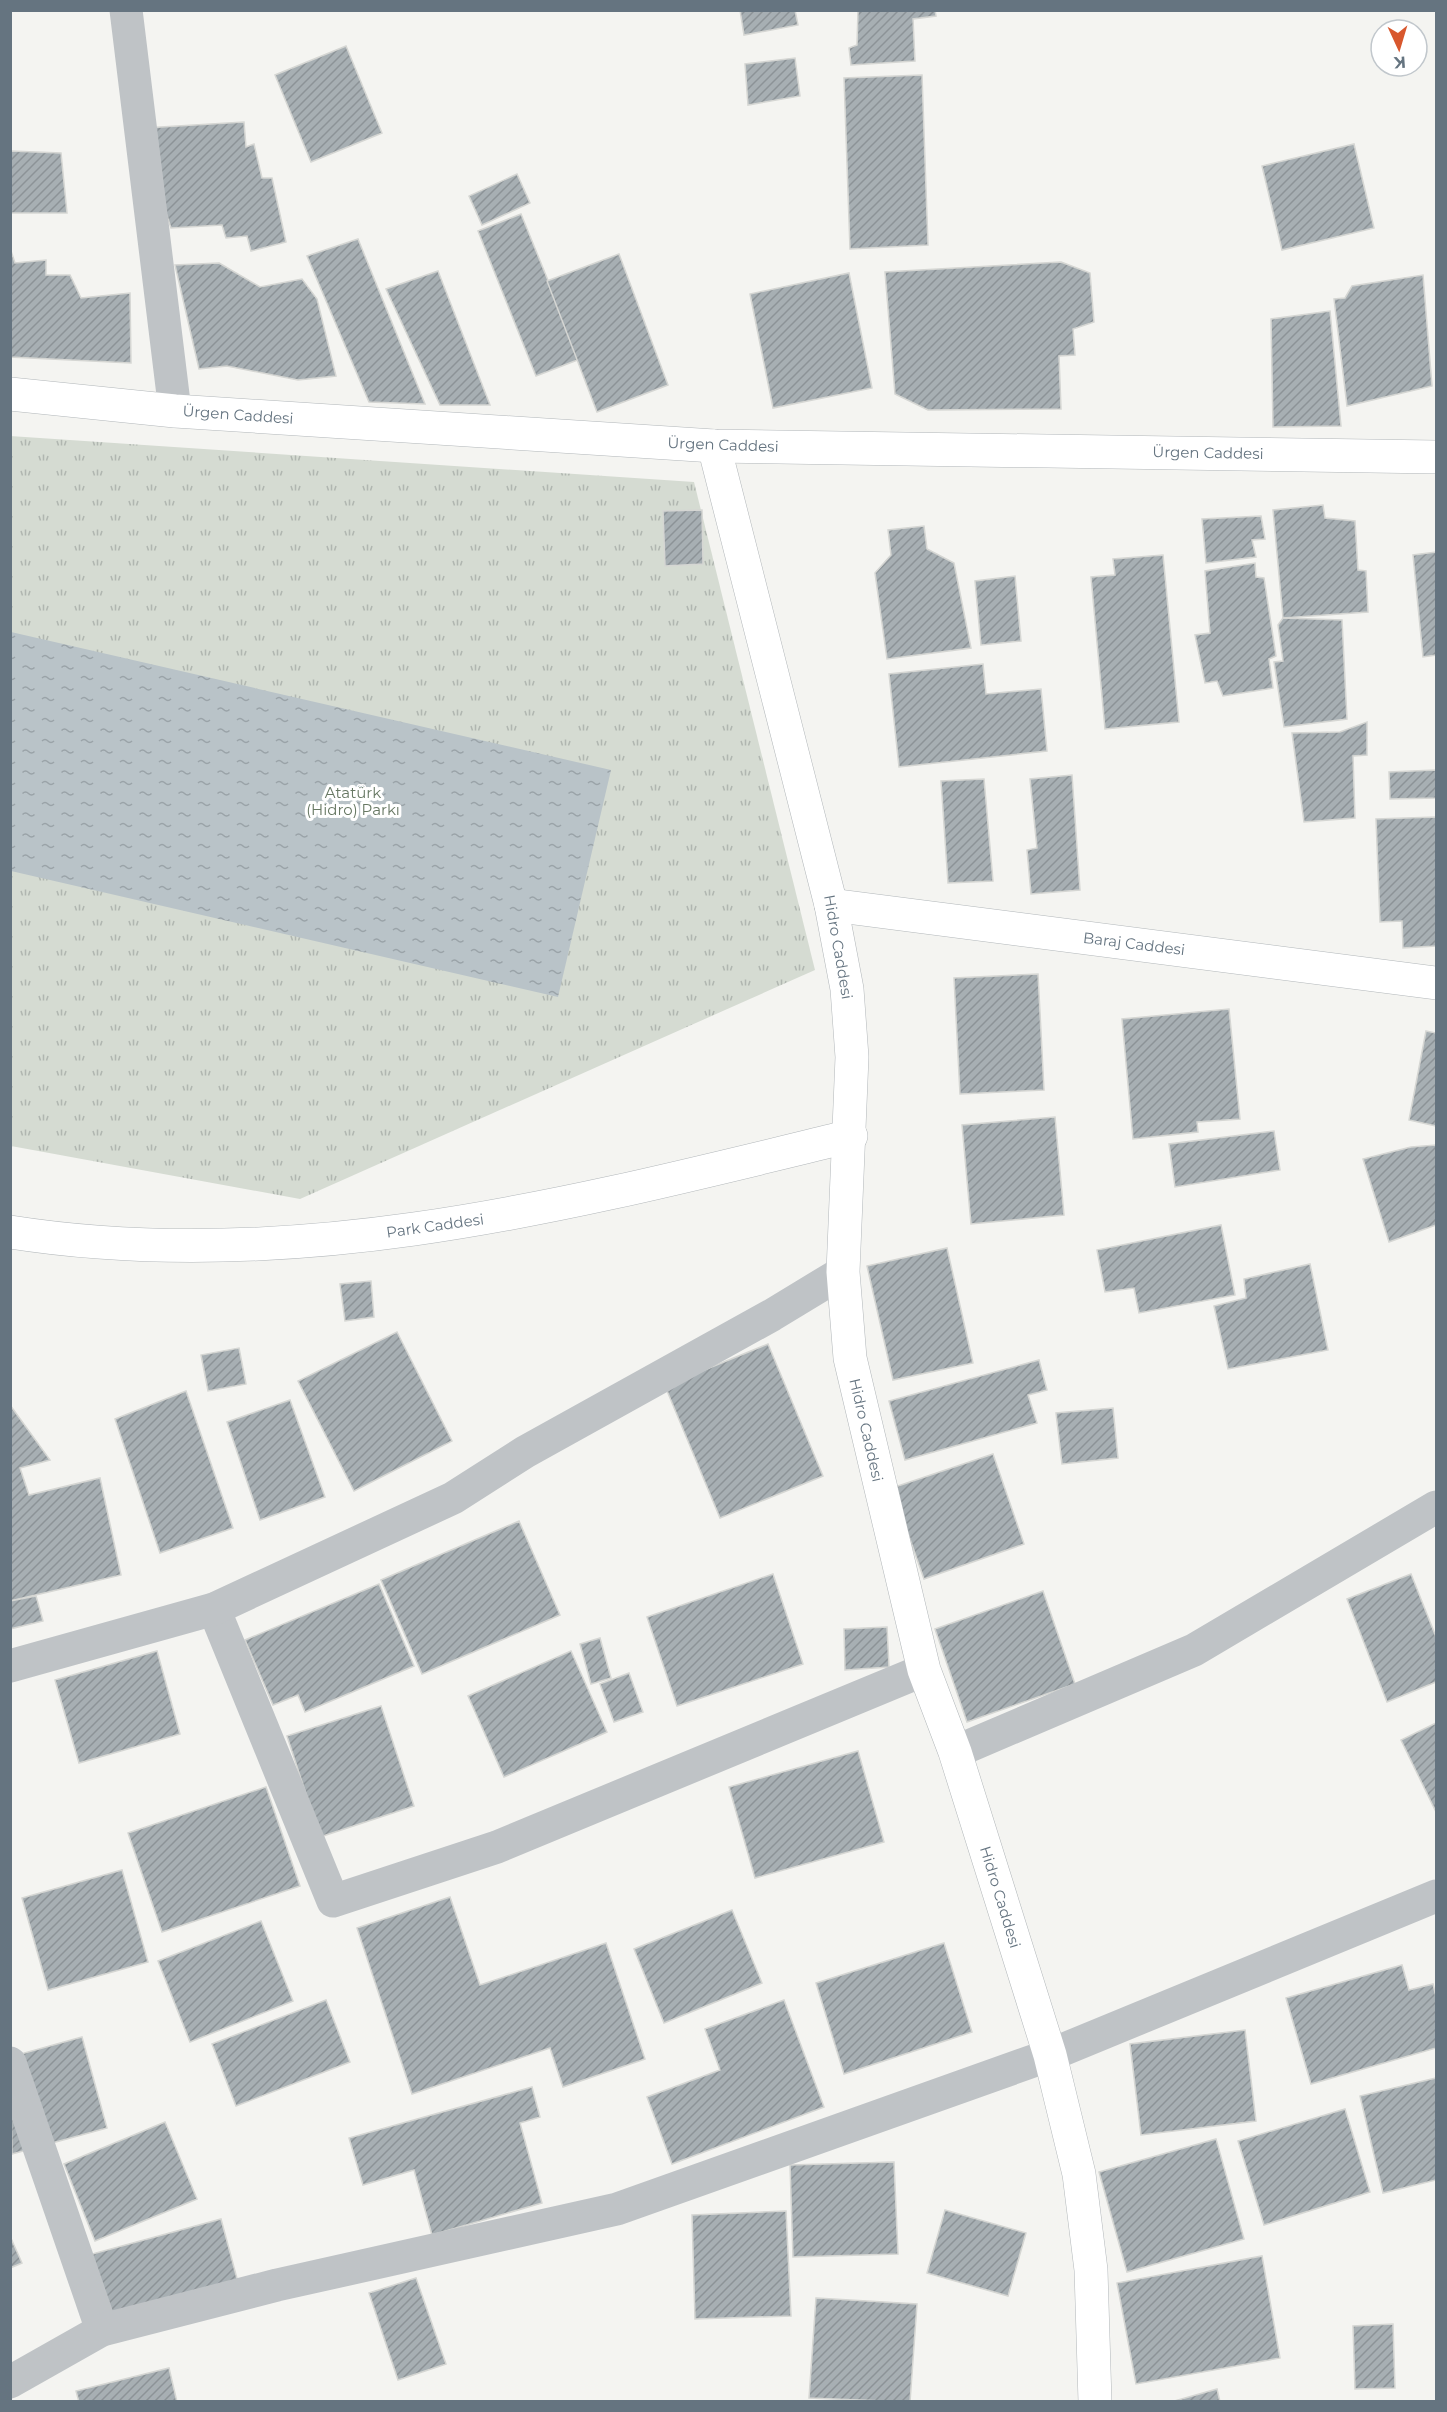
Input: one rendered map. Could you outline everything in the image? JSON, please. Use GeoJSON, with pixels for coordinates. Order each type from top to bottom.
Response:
{"type":"FeatureCollection","features":[{"type":"Feature","properties":{"kind":"street"},"geometry":{"type":"LineString","coordinates":[[126,10],[175,411]]}},
{"type":"Feature","properties":{"kind":"street","name":"Ürgen Caddesi"},"geometry":{"type":"LineString","coordinates":[[10,394],[175,411],[714,446],[1437,457]]}},
{"type":"Feature","properties":{"kind":"street","name":"Hidro Caddesi"},"geometry":{"type":"LineString","coordinates":[[714,446],[831,905],[847,989],[852,1046],[851,1136],[843,1272],[850,1358],[924,1670],[955,1752],[1050,2055],[1079,2174],[1091,2270],[1095,2402]]}},
{"type":"Feature","properties":{"kind":"street","name":"Baraj Caddesi"},"geometry":{"type":"LineString","coordinates":[[831,905],[1437,983]]}},
{"type":"Feature","properties":{"kind":"street","name":"Park Caddesi"},"geometry":{"type":"LineString","coordinates":[[10,1232],[127,1244],[234,1248],[310,1242],[501,1216],[638,1188],[851,1136]]}},
{"type":"Feature","properties":{"kind":"street"},"geometry":{"type":"LineString","coordinates":[[10,1666],[214,1609],[453,1498],[525,1452],[772,1315],[843,1272]]}},
{"type":"Feature","properties":{"kind":"street"},"geometry":{"type":"LineString","coordinates":[[955,1752],[1194,1650],[1437,1507]]}},
{"type":"Feature","properties":{"kind":"street"},"geometry":{"type":"LineString","coordinates":[[214,1609],[333,1901],[497,1847],[924,1670]]}},
{"type":"Feature","properties":{"kind":"street"},"geometry":{"type":"LineString","coordinates":[[10,2382],[102,2330],[277,2285],[617,2209],[1050,2055],[1437,1896]]}},
{"type":"Feature","properties":{"kind":"street"},"geometry":{"type":"LineString","coordinates":[[10,2063],[102,2330]]}},
{"type":"Feature","properties":{"kind":"green space","name":"Atatürk (Hidro) Parkı"},"geometry":{"type":"Polygon","coordinates":[[[10,436],[694,482],[815,970],[300,1199],[11,1146],[10,436]]]}},
{"type":"Feature","properties":{"kind":"water"},"geometry":{"type":"Polygon","coordinates":[[[11,632],[611,770],[558,997],[11,871],[11,632]]]}},
{"type":"Feature","properties":{"kind":"building"},"geometry":{"type":"Polygon","coordinates":[[[740,10],[795,10],[798,25],[744,35],[740,10]]]}},
{"type":"Feature","properties":{"kind":"building"},"geometry":{"type":"Polygon","coordinates":[[[858,10],[935,10],[936,16],[913,19],[915,61],[851,65],[849,48],[857,45],[858,10]]]}},
{"type":"Feature","properties":{"kind":"building"},"geometry":{"type":"Polygon","coordinates":[[[346,46],[382,133],[311,162],[275,75],[346,46]]]}},
{"type":"Feature","properties":{"kind":"building"},"geometry":{"type":"Polygon","coordinates":[[[795,58],[800,96],[748,105],[745,64],[795,58]]]}},
{"type":"Feature","properties":{"kind":"building"},"geometry":{"type":"Polygon","coordinates":[[[922,75],[928,245],[850,249],[844,78],[922,75]]]}},
{"type":"Feature","properties":{"kind":"building"},"geometry":{"type":"Polygon","coordinates":[[[244,122],[246,147],[254,144],[262,178],[272,178],[286,242],[251,251],[247,236],[226,238],[222,225],[171,228],[161,198],[128,129],[244,122]]]}},
{"type":"Feature","properties":{"kind":"building"},"geometry":{"type":"Polygon","coordinates":[[[1354,144],[1374,228],[1282,250],[1262,166],[1354,144]]]}},
{"type":"Feature","properties":{"kind":"building"},"geometry":{"type":"Polygon","coordinates":[[[10,151],[61,153],[67,213],[10,213],[10,151]]]}},
{"type":"Feature","properties":{"kind":"building"},"geometry":{"type":"Polygon","coordinates":[[[517,174],[530,203],[482,225],[469,196],[517,174]]]}},
{"type":"Feature","properties":{"kind":"building"},"geometry":{"type":"Polygon","coordinates":[[[521,214],[580,359],[536,376],[478,231],[521,214]]]}},
{"type":"Feature","properties":{"kind":"building"},"geometry":{"type":"Polygon","coordinates":[[[358,239],[425,404],[369,402],[307,256],[358,239]]]}},
{"type":"Feature","properties":{"kind":"building"},"geometry":{"type":"Polygon","coordinates":[[[10,248],[15,263],[46,260],[46,275],[70,275],[81,298],[130,293],[131,363],[10,357],[10,248]]]}},
{"type":"Feature","properties":{"kind":"building"},"geometry":{"type":"Polygon","coordinates":[[[619,254],[668,385],[597,412],[547,281],[619,254]]]}},
{"type":"Feature","properties":{"kind":"building"},"geometry":{"type":"Polygon","coordinates":[[[1061,262],[1090,273],[1094,322],[1073,329],[1075,355],[1059,356],[1061,409],[928,410],[895,394],[885,272],[1061,262]]]}},
{"type":"Feature","properties":{"kind":"building"},"geometry":{"type":"Polygon","coordinates":[[[219,263],[260,287],[302,279],[317,299],[336,376],[298,380],[227,366],[199,369],[175,265],[219,263]]]}},
{"type":"Feature","properties":{"kind":"building"},"geometry":{"type":"Polygon","coordinates":[[[438,271],[490,405],[440,405],[386,289],[438,271]]]}},
{"type":"Feature","properties":{"kind":"building"},"geometry":{"type":"Polygon","coordinates":[[[849,273],[872,388],[773,408],[750,294],[849,273]]]}},
{"type":"Feature","properties":{"kind":"building"},"geometry":{"type":"Polygon","coordinates":[[[1423,275],[1432,386],[1347,406],[1334,299],[1345,298],[1352,286],[1423,275]]]}},
{"type":"Feature","properties":{"kind":"building"},"geometry":{"type":"Polygon","coordinates":[[[1330,311],[1341,426],[1273,427],[1271,319],[1330,311]]]}},
{"type":"Feature","properties":{"kind":"building"},"geometry":{"type":"Polygon","coordinates":[[[1323,505],[1325,518],[1355,521],[1358,570],[1366,571],[1368,612],[1283,618],[1273,510],[1323,505]]]}},
{"type":"Feature","properties":{"kind":"building"},"geometry":{"type":"Polygon","coordinates":[[[702,510],[703,564],[665,566],[663,511],[702,510]]]}},
{"type":"Feature","properties":{"kind":"building"},"geometry":{"type":"Polygon","coordinates":[[[1261,516],[1265,539],[1252,540],[1256,557],[1206,563],[1202,519],[1261,516]]]}},
{"type":"Feature","properties":{"kind":"building"},"geometry":{"type":"Polygon","coordinates":[[[924,526],[927,549],[954,563],[971,648],[887,659],[875,573],[891,555],[888,530],[924,526]]]}},
{"type":"Feature","properties":{"kind":"building"},"geometry":{"type":"Polygon","coordinates":[[[1436,552],[1436,655],[1423,657],[1413,555],[1436,552]]]}},
{"type":"Feature","properties":{"kind":"building"},"geometry":{"type":"Polygon","coordinates":[[[1163,555],[1179,722],[1105,729],[1091,577],[1115,575],[1113,559],[1163,555]]]}},
{"type":"Feature","properties":{"kind":"building"},"geometry":{"type":"Polygon","coordinates":[[[1255,563],[1256,577],[1264,578],[1276,656],[1269,659],[1273,688],[1223,696],[1217,681],[1205,683],[1195,635],[1210,633],[1205,571],[1255,563]]]}},
{"type":"Feature","properties":{"kind":"building"},"geometry":{"type":"Polygon","coordinates":[[[1015,576],[1021,641],[981,645],[975,581],[1015,576]]]}},
{"type":"Feature","properties":{"kind":"building"},"geometry":{"type":"Polygon","coordinates":[[[1283,618],[1342,620],[1347,719],[1284,727],[1274,662],[1283,661],[1278,625],[1283,618]]]}},
{"type":"Feature","properties":{"kind":"building"},"geometry":{"type":"Polygon","coordinates":[[[983,664],[986,694],[1041,689],[1047,751],[899,767],[889,674],[983,664]]]}},
{"type":"Feature","properties":{"kind":"building"},"geometry":{"type":"Polygon","coordinates":[[[1367,722],[1367,755],[1353,756],[1355,818],[1304,822],[1292,733],[1340,732],[1367,722]]]}},
{"type":"Feature","properties":{"kind":"building"},"geometry":{"type":"Polygon","coordinates":[[[1436,770],[1436,798],[1390,799],[1389,772],[1436,770]]]}},
{"type":"Feature","properties":{"kind":"building"},"geometry":{"type":"Polygon","coordinates":[[[1072,775],[1080,890],[1031,894],[1027,850],[1037,848],[1030,779],[1072,775]]]}},
{"type":"Feature","properties":{"kind":"building"},"geometry":{"type":"Polygon","coordinates":[[[984,779],[993,881],[948,883],[941,781],[984,779]]]}},
{"type":"Feature","properties":{"kind":"building"},"geometry":{"type":"Polygon","coordinates":[[[1436,817],[1436,946],[1403,948],[1402,921],[1380,922],[1376,819],[1436,817]]]}},
{"type":"Feature","properties":{"kind":"building"},"geometry":{"type":"Polygon","coordinates":[[[1038,974],[1044,1090],[960,1094],[954,978],[1038,974]]]}},
{"type":"Feature","properties":{"kind":"building"},"geometry":{"type":"Polygon","coordinates":[[[1229,1009],[1240,1119],[1197,1122],[1198,1132],[1133,1139],[1122,1019],[1229,1009]]]}},
{"type":"Feature","properties":{"kind":"building"},"geometry":{"type":"Polygon","coordinates":[[[1426,1031],[1436,1033],[1436,1126],[1409,1120],[1426,1031]]]}},
{"type":"Feature","properties":{"kind":"building"},"geometry":{"type":"Polygon","coordinates":[[[1055,1117],[1064,1215],[971,1224],[962,1125],[1055,1117]]]}},
{"type":"Feature","properties":{"kind":"building"},"geometry":{"type":"Polygon","coordinates":[[[1274,1131],[1280,1170],[1175,1187],[1169,1144],[1274,1131]]]}},
{"type":"Feature","properties":{"kind":"building"},"geometry":{"type":"Polygon","coordinates":[[[1436,1145],[1436,1225],[1389,1242],[1363,1159],[1411,1147],[1436,1145]]]}},
{"type":"Feature","properties":{"kind":"building"},"geometry":{"type":"Polygon","coordinates":[[[1221,1225],[1235,1295],[1139,1313],[1134,1288],[1105,1292],[1097,1250],[1221,1225]]]}},
{"type":"Feature","properties":{"kind":"building"},"geometry":{"type":"Polygon","coordinates":[[[947,1248],[973,1363],[893,1380],[867,1266],[947,1248]]]}},
{"type":"Feature","properties":{"kind":"building"},"geometry":{"type":"Polygon","coordinates":[[[1310,1264],[1328,1350],[1228,1369],[1214,1306],[1246,1298],[1244,1279],[1310,1264]]]}},
{"type":"Feature","properties":{"kind":"building"},"geometry":{"type":"Polygon","coordinates":[[[371,1281],[374,1317],[345,1321],[340,1284],[371,1281]]]}},
{"type":"Feature","properties":{"kind":"building"},"geometry":{"type":"Polygon","coordinates":[[[397,1332],[452,1441],[354,1491],[298,1381],[397,1332]]]}},
{"type":"Feature","properties":{"kind":"building"},"geometry":{"type":"Polygon","coordinates":[[[768,1344],[823,1476],[720,1518],[665,1386],[768,1344]]]}},
{"type":"Feature","properties":{"kind":"building"},"geometry":{"type":"Polygon","coordinates":[[[239,1348],[246,1384],[208,1391],[201,1355],[239,1348]]]}},
{"type":"Feature","properties":{"kind":"building"},"geometry":{"type":"Polygon","coordinates":[[[1039,1360],[1047,1390],[1028,1395],[1037,1423],[905,1460],[889,1401],[1039,1360]]]}},
{"type":"Feature","properties":{"kind":"building"},"geometry":{"type":"Polygon","coordinates":[[[186,1391],[233,1528],[160,1553],[115,1419],[186,1391]]]}},
{"type":"Feature","properties":{"kind":"building"},"geometry":{"type":"Polygon","coordinates":[[[290,1400],[325,1497],[260,1520],[227,1422],[290,1400]]]}},
{"type":"Feature","properties":{"kind":"building"},"geometry":{"type":"Polygon","coordinates":[[[10,1405],[50,1460],[20,1468],[29,1495],[100,1478],[121,1575],[10,1601],[10,1405]]]}},
{"type":"Feature","properties":{"kind":"building"},"geometry":{"type":"Polygon","coordinates":[[[1113,1408],[1118,1458],[1062,1464],[1056,1413],[1113,1408]]]}},
{"type":"Feature","properties":{"kind":"building"},"geometry":{"type":"Polygon","coordinates":[[[993,1454],[1024,1544],[924,1579],[892,1488],[993,1454]]]}},
{"type":"Feature","properties":{"kind":"building"},"geometry":{"type":"Polygon","coordinates":[[[519,1521],[560,1615],[422,1674],[381,1580],[519,1521]]]}},
{"type":"Feature","properties":{"kind":"building"},"geometry":{"type":"Polygon","coordinates":[[[773,1574],[803,1664],[677,1706],[647,1617],[773,1574]]]}},
{"type":"Feature","properties":{"kind":"building"},"geometry":{"type":"Polygon","coordinates":[[[1411,1574],[1436,1637],[1436,1682],[1387,1702],[1347,1599],[1411,1574]]]}},
{"type":"Feature","properties":{"kind":"building"},"geometry":{"type":"Polygon","coordinates":[[[379,1584],[414,1666],[305,1712],[298,1695],[273,1705],[245,1640],[379,1584]]]}},
{"type":"Feature","properties":{"kind":"building"},"geometry":{"type":"Polygon","coordinates":[[[1043,1591],[1075,1684],[967,1722],[935,1629],[1043,1591]]]}},
{"type":"Feature","properties":{"kind":"building"},"geometry":{"type":"Polygon","coordinates":[[[36,1596],[43,1621],[10,1629],[10,1601],[36,1596]]]}},
{"type":"Feature","properties":{"kind":"building"},"geometry":{"type":"Polygon","coordinates":[[[887,1627],[889,1667],[845,1670],[844,1629],[887,1627]]]}},
{"type":"Feature","properties":{"kind":"building"},"geometry":{"type":"Polygon","coordinates":[[[600,1638],[611,1678],[591,1684],[580,1644],[600,1638]]]}},
{"type":"Feature","properties":{"kind":"building"},"geometry":{"type":"Polygon","coordinates":[[[157,1651],[180,1734],[79,1763],[55,1680],[157,1651]]]}},
{"type":"Feature","properties":{"kind":"building"},"geometry":{"type":"Polygon","coordinates":[[[571,1651],[607,1732],[504,1777],[468,1696],[571,1651]]]}},
{"type":"Feature","properties":{"kind":"building"},"geometry":{"type":"Polygon","coordinates":[[[629,1673],[643,1712],[614,1722],[600,1684],[629,1673]]]}},
{"type":"Feature","properties":{"kind":"building"},"geometry":{"type":"Polygon","coordinates":[[[381,1706],[414,1806],[320,1837],[287,1736],[381,1706]]]}},
{"type":"Feature","properties":{"kind":"building"},"geometry":{"type":"Polygon","coordinates":[[[1436,1723],[1436,1812],[1401,1740],[1436,1723]]]}},
{"type":"Feature","properties":{"kind":"building"},"geometry":{"type":"Polygon","coordinates":[[[858,1751],[884,1842],[755,1878],[729,1787],[858,1751]]]}},
{"type":"Feature","properties":{"kind":"building"},"geometry":{"type":"Polygon","coordinates":[[[266,1787],[300,1886],[162,1932],[128,1833],[266,1787]]]}},
{"type":"Feature","properties":{"kind":"building"},"geometry":{"type":"Polygon","coordinates":[[[122,1870],[148,1962],[48,1990],[22,1898],[122,1870]]]}},
{"type":"Feature","properties":{"kind":"building"},"geometry":{"type":"Polygon","coordinates":[[[450,1897],[480,1985],[606,1943],[645,2059],[563,2087],[550,2048],[412,2094],[357,1928],[450,1897]]]}},
{"type":"Feature","properties":{"kind":"building"},"geometry":{"type":"Polygon","coordinates":[[[732,1910],[762,1983],[664,2023],[634,1949],[732,1910]]]}},
{"type":"Feature","properties":{"kind":"building"},"geometry":{"type":"Polygon","coordinates":[[[261,1921],[293,2001],[190,2042],[158,1961],[261,1921]]]}},
{"type":"Feature","properties":{"kind":"building"},"geometry":{"type":"Polygon","coordinates":[[[944,1943],[972,2032],[844,2074],[816,1983],[944,1943]]]}},
{"type":"Feature","properties":{"kind":"building"},"geometry":{"type":"Polygon","coordinates":[[[1402,1965],[1409,1990],[1433,1984],[1436,1997],[1436,2048],[1311,2084],[1286,1998],[1402,1965]]]}},
{"type":"Feature","properties":{"kind":"building"},"geometry":{"type":"Polygon","coordinates":[[[326,2000],[350,2062],[236,2106],[212,2044],[326,2000]]]}},
{"type":"Feature","properties":{"kind":"building"},"geometry":{"type":"Polygon","coordinates":[[[784,2000],[824,2107],[672,2164],[647,2097],[720,2070],[705,2029],[784,2000]]]}},
{"type":"Feature","properties":{"kind":"building"},"geometry":{"type":"Polygon","coordinates":[[[1245,2030],[1256,2121],[1141,2135],[1130,2044],[1245,2030]]]}},
{"type":"Feature","properties":{"kind":"building"},"geometry":{"type":"Polygon","coordinates":[[[82,2037],[107,2128],[12,2154],[10,2057],[82,2037]]]}},
{"type":"Feature","properties":{"kind":"building"},"geometry":{"type":"Polygon","coordinates":[[[1436,2078],[1436,2180],[1383,2193],[1360,2096],[1436,2078]]]}},
{"type":"Feature","properties":{"kind":"building"},"geometry":{"type":"Polygon","coordinates":[[[532,2087],[540,2117],[520,2123],[542,2203],[432,2235],[414,2170],[363,2185],[349,2138],[532,2087]]]}},
{"type":"Feature","properties":{"kind":"building"},"geometry":{"type":"Polygon","coordinates":[[[1345,2109],[1370,2192],[1264,2225],[1238,2141],[1345,2109]]]}},
{"type":"Feature","properties":{"kind":"building"},"geometry":{"type":"Polygon","coordinates":[[[165,2122],[197,2199],[95,2241],[64,2164],[165,2122]]]}},
{"type":"Feature","properties":{"kind":"building"},"geometry":{"type":"Polygon","coordinates":[[[1216,2139],[1244,2239],[1127,2272],[1099,2172],[1216,2139]]]}},
{"type":"Feature","properties":{"kind":"building"},"geometry":{"type":"Polygon","coordinates":[[[894,2162],[898,2254],[793,2257],[790,2165],[894,2162]]]}},
{"type":"Feature","properties":{"kind":"building"},"geometry":{"type":"Polygon","coordinates":[[[945,2210],[1026,2233],[1008,2296],[927,2273],[945,2210]]]}},
{"type":"Feature","properties":{"kind":"building"},"geometry":{"type":"Polygon","coordinates":[[[786,2211],[791,2316],[695,2319],[692,2215],[786,2211]]]}},
{"type":"Feature","properties":{"kind":"building"},"geometry":{"type":"Polygon","coordinates":[[[221,2219],[239,2286],[102,2323],[85,2256],[221,2219]]]}},
{"type":"Feature","properties":{"kind":"building"},"geometry":{"type":"Polygon","coordinates":[[[10,2236],[22,2263],[10,2268],[10,2236]]]}},
{"type":"Feature","properties":{"kind":"building"},"geometry":{"type":"Polygon","coordinates":[[[1262,2256],[1280,2358],[1136,2384],[1117,2283],[1262,2256]]]}},
{"type":"Feature","properties":{"kind":"building"},"geometry":{"type":"Polygon","coordinates":[[[416,2278],[446,2364],[398,2380],[369,2293],[416,2278]]]}},
{"type":"Feature","properties":{"kind":"building"},"geometry":{"type":"Polygon","coordinates":[[[816,2298],[917,2304],[910,2402],[809,2398],[816,2298]]]}},
{"type":"Feature","properties":{"kind":"building"},"geometry":{"type":"Polygon","coordinates":[[[1393,2324],[1395,2388],[1355,2389],[1353,2326],[1393,2324]]]}},
{"type":"Feature","properties":{"kind":"building"},"geometry":{"type":"Polygon","coordinates":[[[169,2368],[177,2402],[79,2402],[76,2391],[169,2368]]]}},
{"type":"Feature","properties":{"kind":"building"},"geometry":{"type":"Polygon","coordinates":[[[1217,2389],[1220,2402],[1171,2402],[1217,2389]]]}}]}
